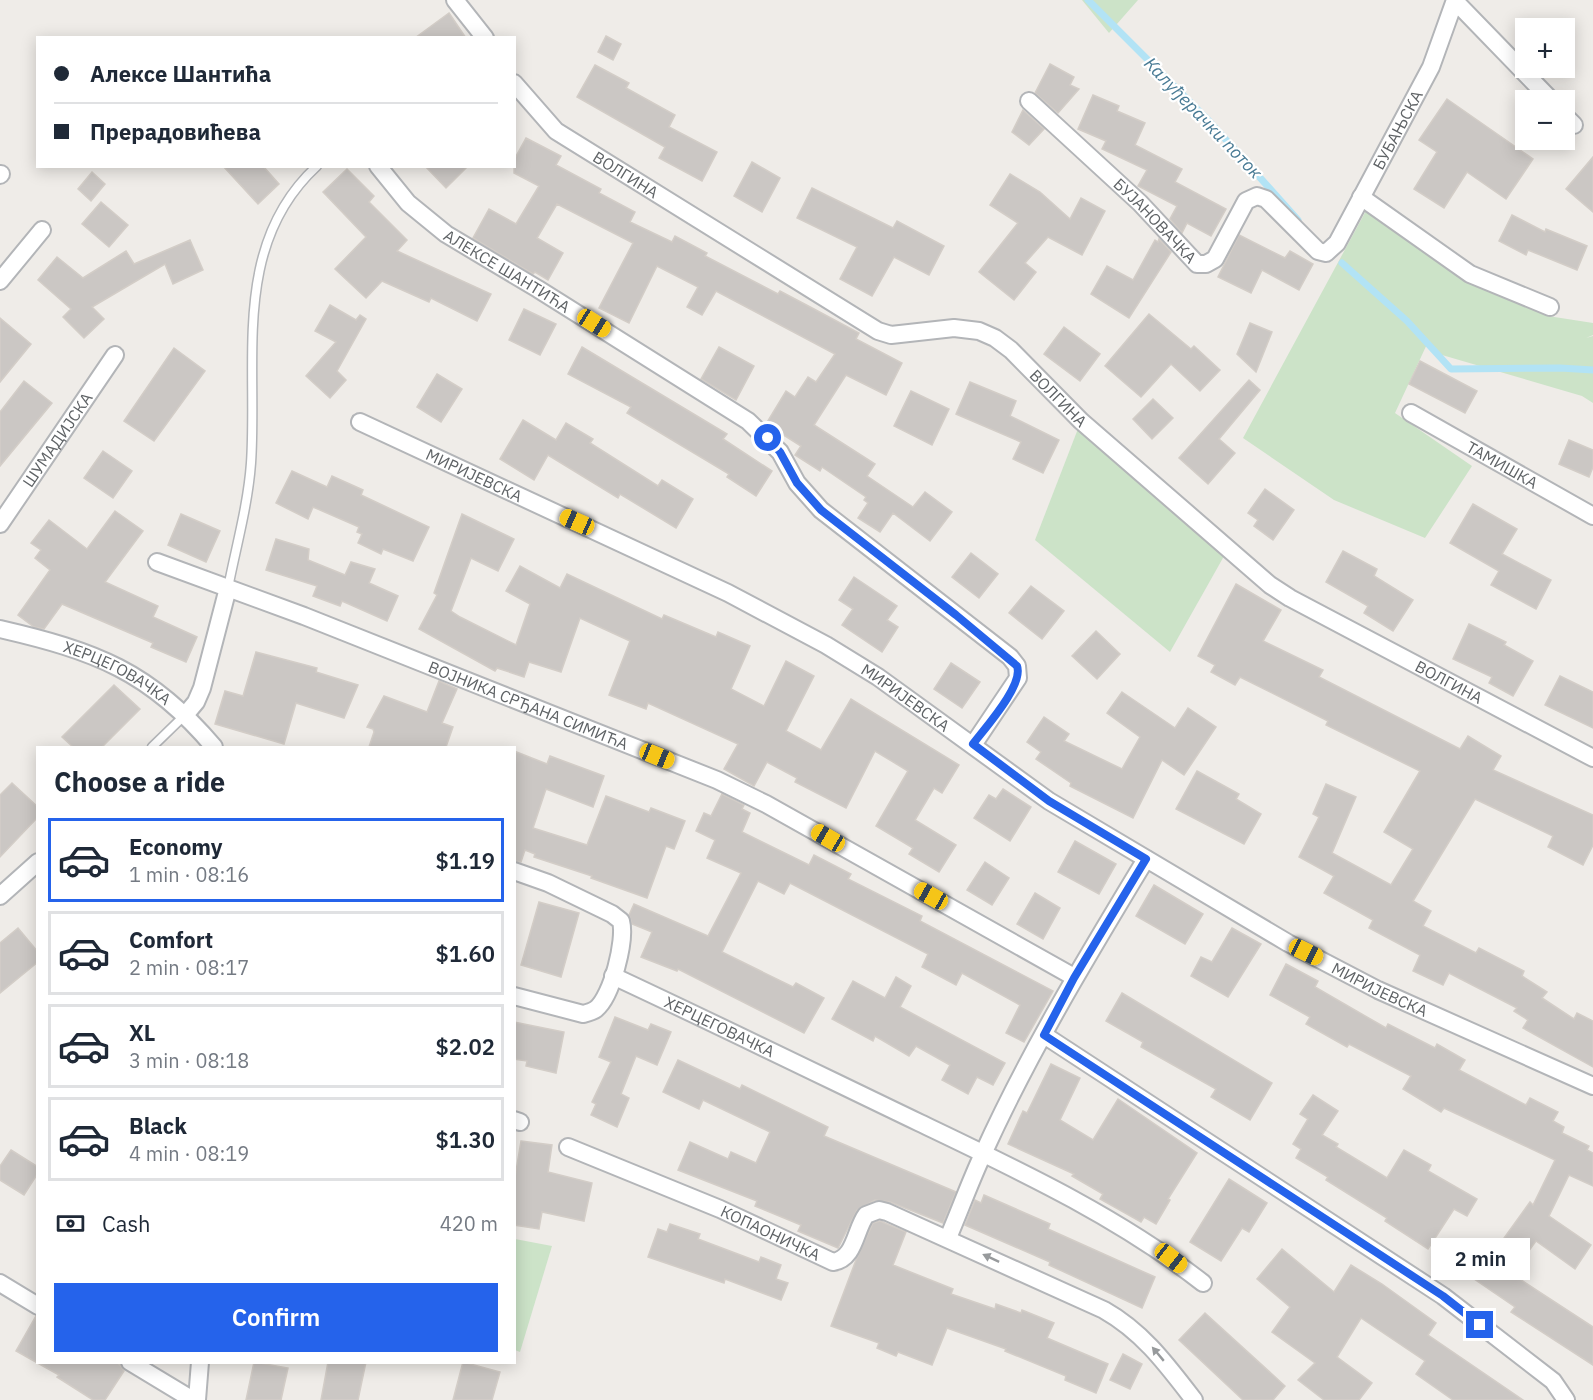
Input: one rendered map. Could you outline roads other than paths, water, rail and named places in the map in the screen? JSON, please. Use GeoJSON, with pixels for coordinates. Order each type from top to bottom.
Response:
{"type":"FeatureCollection","features":[{"type":"Feature","properties":{"kind":"street"},"geometry":{"type":"LineString","coordinates":[[455,0],[483,36]]}},
{"type":"Feature","properties":{"kind":"street"},"geometry":{"type":"LineString","coordinates":[[1455,0],[1541,90]]}},
{"type":"Feature","properties":{"kind":"street","name":"БУБАЊСКА"},"geometry":{"type":"LineString","coordinates":[[1326,253],[1334,249],[1431,67],[1455,0]]}},
{"type":"Feature","properties":{"kind":"street","name":"ВОЛГИНА"},"geometry":{"type":"LineString","coordinates":[[516,85],[556,131],[878,331],[891,335],[954,328],[979,331],[995,338],[1011,350],[1082,420],[1270,585],[1290,598],[1593,759]]}},
{"type":"Feature","properties":{"kind":"street","name":"БУЈАНОВАЧКА"},"geometry":{"type":"LineString","coordinates":[[1029,101],[1150,213],[1197,264],[1206,264],[1215,259],[1246,201],[1257,196],[1266,199],[1318,251],[1326,253]]}},
{"type":"Feature","properties":{"kind":"street","name":"АЛЕКСЕ ШАНТИЋА"},"geometry":{"type":"LineString","coordinates":[[380,168],[408,203],[446,234],[548,295],[748,421],[780,452],[797,483],[821,510],[1010,657],[1017,666],[1018,678],[973,744]]}},
{"type":"Feature","properties":{"kind":"street"},"geometry":{"type":"LineString","coordinates":[[1361,197],[1470,274],[1550,306]]}},
{"type":"Feature","properties":{"kind":"street"},"geometry":{"type":"LineString","coordinates":[[0,281],[42,230]]}},
{"type":"Feature","properties":{"kind":"street","name":"ШУМАДИЈСКА"},"geometry":{"type":"LineString","coordinates":[[0,524],[115,355]]}},
{"type":"Feature","properties":{"kind":"street","name":"ТАМИШКА"},"geometry":{"type":"LineString","coordinates":[[1411,413],[1593,516]]}},
{"type":"Feature","properties":{"kind":"street","name":"МИРИЈЕВСКА"},"geometry":{"type":"LineString","coordinates":[[360,422],[728,593],[826,645],[878,677],[1049,801],[1288,943],[1378,990],[1593,1086]]}},
{"type":"Feature","properties":{"kind":"street","name":"ВОЈНИКА СРЂАНА СИМИЋА"},"geometry":{"type":"LineString","coordinates":[[157,562],[717,780],[766,804],[1074,978]]}},
{"type":"Feature","properties":{"kind":"street"},"geometry":{"type":"LineString","coordinates":[[186,714],[196,702],[202,688],[228,588]]}},
{"type":"Feature","properties":{"kind":"street","name":"ХЕРЦЕГОВАЧКА"},"geometry":{"type":"LineString","coordinates":[[0,629],[82,652],[121,668],[149,683],[186,714],[213,746]]}},
{"type":"Feature","properties":{"kind":"street"},"geometry":{"type":"LineString","coordinates":[[948,1238],[983,1153],[1044,1035],[1074,978],[1146,859]]}},
{"type":"Feature","properties":{"kind":"street"},"geometry":{"type":"LineString","coordinates":[[0,896],[36,864]]}},
{"type":"Feature","properties":{"kind":"street"},"geometry":{"type":"LineString","coordinates":[[516,872],[548,883],[621,921],[624,931],[613,976],[602,1003],[594,1011],[583,1014],[516,997]]}},
{"type":"Feature","properties":{"kind":"street","name":"ХЕРЦЕГОВАЧКА"},"geometry":{"type":"LineString","coordinates":[[613,976],[983,1153],[1103,1215],[1164,1253],[1203,1283]]}},
{"type":"Feature","properties":{"kind":"street"},"geometry":{"type":"LineString","coordinates":[[1044,1035],[1443,1296],[1553,1381],[1566,1400]]}},
{"type":"Feature","properties":{"kind":"street","name":"КОПАОНИЧКА"},"geometry":{"type":"LineString","coordinates":[[568,1146],[720,1209],[833,1262],[846,1257],[861,1221],[872,1211],[887,1212],[948,1238],[1125,1322],[1156,1352],[1194,1400]]}},
{"type":"Feature","properties":{"kind":"street"},"geometry":{"type":"LineString","coordinates":[[0,1283],[36,1305]]}},
{"type":"Feature","properties":{"kind":"street"},"geometry":{"type":"LineString","coordinates":[[133,1364],[195,1400],[200,1364]]}},
{"type":"Feature","properties":{"kind":"lane"},"geometry":{"type":"LineString","coordinates":[[228,588],[251,465],[255,282],[264,250],[286,206],[306,176],[315,168]]}},
{"type":"Feature","properties":{"kind":"lane"},"geometry":{"type":"LineString","coordinates":[[153,746],[186,714]]}},
{"type":"Feature","properties":{"kind":"waterway","name":"Калуђерачки поток"},"geometry":{"type":"LineString","coordinates":[[1088,0],[1209,121],[1298,220]]}},
{"type":"Feature","properties":{"kind":"waterway","name":"Калуђерачки поток"},"geometry":{"type":"LineString","coordinates":[[1342,263],[1407,321],[1451,369],[1593,370]]}}]}
